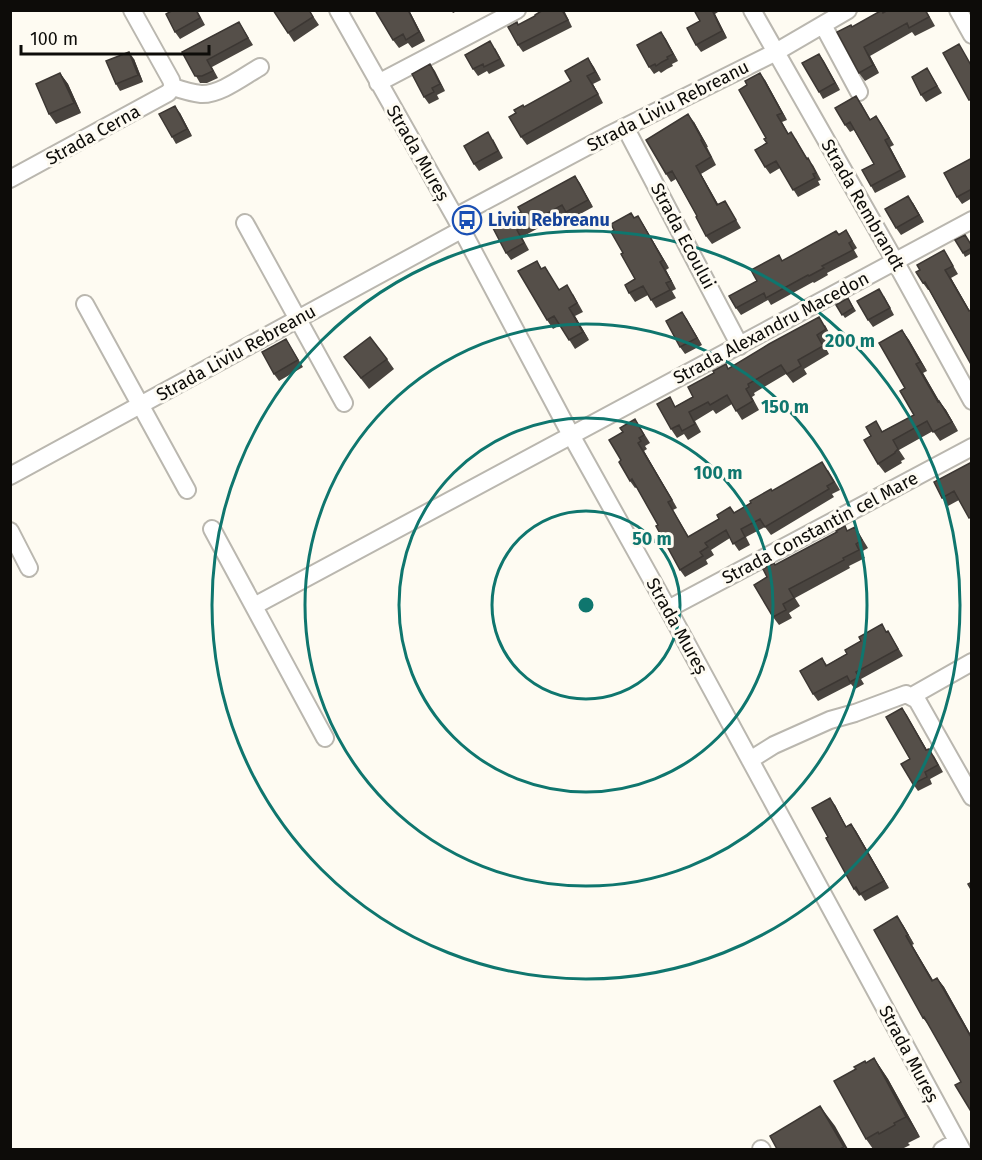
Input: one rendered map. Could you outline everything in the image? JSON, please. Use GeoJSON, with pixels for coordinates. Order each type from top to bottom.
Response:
{"type":"FeatureCollection","features":[{"type":"Feature","properties":{"kind":"street"},"geometry":{"type":"LineString","coordinates":[[132,10],[173,87],[202,94],[211,93],[260,67]]}},
{"type":"Feature","properties":{"kind":"street","name":"Strada Mureș"},"geometry":{"type":"LineString","coordinates":[[338,10],[458,224],[959,1145]]}},
{"type":"Feature","properties":{"kind":"street"},"geometry":{"type":"LineString","coordinates":[[378,83],[517,10]]}},
{"type":"Feature","properties":{"kind":"street","name":"Strada Rembrandt"},"geometry":{"type":"LineString","coordinates":[[752,10],[972,400]]}},
{"type":"Feature","properties":{"kind":"street","name":"Strada Liviu Rebreanu"},"geometry":{"type":"LineString","coordinates":[[10,476],[298,319],[625,127],[776,52],[848,10]]}},
{"type":"Feature","properties":{"kind":"street"},"geometry":{"type":"LineString","coordinates":[[958,10],[972,35]]}},
{"type":"Feature","properties":{"kind":"street"},"geometry":{"type":"LineString","coordinates":[[823,25],[859,92]]}},
{"type":"Feature","properties":{"kind":"street","name":"Strada Cerna"},"geometry":{"type":"LineString","coordinates":[[10,179],[168,93],[173,87]]}},
{"type":"Feature","properties":{"kind":"street","name":"Strada Ecoului"},"geometry":{"type":"LineString","coordinates":[[625,127],[740,346]]}},
{"type":"Feature","properties":{"kind":"street","name":"Strada Alexandru Macedon"},"geometry":{"type":"LineString","coordinates":[[254,606],[972,220]]}},
{"type":"Feature","properties":{"kind":"street"},"geometry":{"type":"LineString","coordinates":[[245,223],[344,403]]}},
{"type":"Feature","properties":{"kind":"street"},"geometry":{"type":"LineString","coordinates":[[85,304],[187,490]]}},
{"type":"Feature","properties":{"kind":"street","name":"Strada Constantin cel Mare"},"geometry":{"type":"LineString","coordinates":[[668,609],[972,447]]}},
{"type":"Feature","properties":{"kind":"street"},"geometry":{"type":"LineString","coordinates":[[212,529],[325,738]]}},
{"type":"Feature","properties":{"kind":"street"},"geometry":{"type":"LineString","coordinates":[[10,531],[29,568]]}},
{"type":"Feature","properties":{"kind":"street"},"geometry":{"type":"LineString","coordinates":[[912,696],[972,662]]}},
{"type":"Feature","properties":{"kind":"street"},"geometry":{"type":"LineString","coordinates":[[750,760],[774,745],[830,720],[906,694],[917,700],[972,797]]}},
{"type":"Feature","properties":{"kind":"street"},"geometry":{"type":"LineString","coordinates":[[942,1149],[959,1145]]}},
{"type":"Feature","properties":{"kind":"building"},"geometry":{"type":"Polygon","coordinates":[[[173,10],[196,10],[200,18],[175,32],[166,14],[173,10]]]}},
{"type":"Feature","properties":{"kind":"building"},"geometry":{"type":"Polygon","coordinates":[[[273,10],[309,10],[313,17],[288,33],[273,10]]]}},
{"type":"Feature","properties":{"kind":"building"},"geometry":{"type":"Polygon","coordinates":[[[375,10],[408,10],[419,32],[406,40],[403,34],[393,40],[375,10]]]}},
{"type":"Feature","properties":{"kind":"building"},"geometry":{"type":"Polygon","coordinates":[[[543,10],[562,10],[568,20],[518,45],[508,27],[517,22],[518,25],[543,10]]]}},
{"type":"Feature","properties":{"kind":"building"},"geometry":{"type":"Polygon","coordinates":[[[694,10],[712,10],[722,31],[696,45],[687,28],[700,21],[694,10]]]}},
{"type":"Feature","properties":{"kind":"building"},"geometry":{"type":"Polygon","coordinates":[[[882,10],[883,13],[888,10],[925,10],[929,17],[909,28],[907,23],[864,47],[873,65],[859,73],[837,32],[851,25],[852,27],[882,10]]]}},
{"type":"Feature","properties":{"kind":"building"},"geometry":{"type":"Polygon","coordinates":[[[239,22],[248,38],[207,60],[213,71],[202,76],[195,76],[182,52],[239,22]]]}},
{"type":"Feature","properties":{"kind":"building"},"geometry":{"type":"Polygon","coordinates":[[[661,32],[673,54],[656,66],[655,64],[649,67],[637,45],[661,32]]]}},
{"type":"Feature","properties":{"kind":"building"},"geometry":{"type":"Polygon","coordinates":[[[490,41],[500,59],[484,67],[483,64],[473,69],[465,55],[490,41]]]}},
{"type":"Feature","properties":{"kind":"building"},"geometry":{"type":"Polygon","coordinates":[[[959,44],[972,67],[972,99],[969,100],[943,53],[959,44]]]}},
{"type":"Feature","properties":{"kind":"building"},"geometry":{"type":"Polygon","coordinates":[[[129,52],[138,75],[116,84],[106,61],[129,52]]]}},
{"type":"Feature","properties":{"kind":"building"},"geometry":{"type":"Polygon","coordinates":[[[819,54],[835,83],[819,92],[802,63],[819,54]]]}},
{"type":"Feature","properties":{"kind":"building"},"geometry":{"type":"Polygon","coordinates":[[[588,58],[595,72],[587,76],[598,94],[521,137],[509,117],[516,113],[514,110],[523,105],[524,107],[571,81],[565,71],[588,58]]]}},
{"type":"Feature","properties":{"kind":"building"},"geometry":{"type":"Polygon","coordinates":[[[430,64],[440,84],[432,88],[434,92],[424,97],[412,74],[430,64]]]}},
{"type":"Feature","properties":{"kind":"building"},"geometry":{"type":"Polygon","coordinates":[[[927,68],[937,86],[921,95],[912,77],[927,68]]]}},
{"type":"Feature","properties":{"kind":"building"},"geometry":{"type":"Polygon","coordinates":[[[60,73],[74,103],[49,114],[36,84],[60,73]]]}},
{"type":"Feature","properties":{"kind":"building"},"geometry":{"type":"Polygon","coordinates":[[[760,73],[782,113],[777,115],[788,134],[791,132],[816,173],[813,174],[815,178],[793,190],[776,161],[765,167],[755,150],[767,143],[764,139],[766,138],[739,90],[747,85],[745,81],[760,73]]]}},
{"type":"Feature","properties":{"kind":"building"},"geometry":{"type":"Polygon","coordinates":[[[856,96],[870,120],[876,116],[889,138],[885,140],[901,170],[871,186],[862,170],[874,164],[850,122],[845,125],[835,108],[856,96]]]}},
{"type":"Feature","properties":{"kind":"building"},"geometry":{"type":"Polygon","coordinates":[[[175,106],[187,129],[172,137],[159,114],[175,106]]]}},
{"type":"Feature","properties":{"kind":"building"},"geometry":{"type":"Polygon","coordinates":[[[688,114],[711,157],[696,166],[717,205],[725,201],[736,220],[706,236],[672,171],[666,174],[646,140],[688,114]]]}},
{"type":"Feature","properties":{"kind":"building"},"geometry":{"type":"Polygon","coordinates":[[[488,132],[498,151],[474,164],[464,146],[488,132]]]}},
{"type":"Feature","properties":{"kind":"building"},"geometry":{"type":"Polygon","coordinates":[[[972,158],[972,189],[957,197],[944,173],[972,158]]]}},
{"type":"Feature","properties":{"kind":"building"},"geometry":{"type":"Polygon","coordinates":[[[575,176],[588,200],[566,212],[562,205],[517,230],[524,243],[506,253],[493,228],[521,212],[518,207],[575,176]]]}},
{"type":"Feature","properties":{"kind":"building"},"geometry":{"type":"Polygon","coordinates":[[[908,196],[919,215],[896,228],[885,209],[908,196]]]}},
{"type":"Feature","properties":{"kind":"building"},"geometry":{"type":"Polygon","coordinates":[[[631,213],[634,218],[638,216],[663,260],[660,262],[671,281],[666,283],[670,290],[651,300],[643,286],[629,293],[625,285],[635,279],[611,232],[614,230],[611,224],[631,213]]]}},
{"type":"Feature","properties":{"kind":"building"},"geometry":{"type":"Polygon","coordinates":[[[846,230],[852,241],[849,243],[853,250],[766,298],[764,293],[736,308],[729,296],[757,281],[751,270],[779,255],[782,261],[836,231],[839,235],[846,230]]]}},
{"type":"Feature","properties":{"kind":"building"},"geometry":{"type":"Polygon","coordinates":[[[965,235],[972,248],[963,253],[955,240],[965,235]]]}},
{"type":"Feature","properties":{"kind":"building"},"geometry":{"type":"Polygon","coordinates":[[[944,250],[953,266],[945,270],[969,311],[972,309],[972,366],[925,282],[923,283],[916,272],[920,270],[917,265],[944,250]]]}},
{"type":"Feature","properties":{"kind":"building"},"geometry":{"type":"Polygon","coordinates":[[[537,261],[541,269],[545,267],[559,290],[567,285],[577,303],[569,308],[583,332],[569,340],[554,316],[547,320],[518,271],[537,261]]]}},
{"type":"Feature","properties":{"kind":"building"},"geometry":{"type":"Polygon","coordinates":[[[879,289],[890,308],[868,320],[857,301],[879,289]]]}},
{"type":"Feature","properties":{"kind":"building"},"geometry":{"type":"Polygon","coordinates":[[[848,298],[853,308],[842,315],[836,305],[848,298]]]}},
{"type":"Feature","properties":{"kind":"building"},"geometry":{"type":"Polygon","coordinates":[[[682,312],[697,338],[680,347],[666,321],[682,312]]]}},
{"type":"Feature","properties":{"kind":"building"},"geometry":{"type":"Polygon","coordinates":[[[819,317],[826,329],[817,335],[823,346],[798,360],[801,366],[787,374],[781,365],[748,384],[749,387],[746,389],[753,401],[736,411],[727,395],[710,405],[708,402],[689,412],[695,424],[682,431],[679,425],[671,429],[657,404],[670,397],[675,407],[693,397],[688,387],[714,373],[713,371],[726,364],[728,369],[819,317]]]}},
{"type":"Feature","properties":{"kind":"building"},"geometry":{"type":"Polygon","coordinates":[[[902,330],[920,362],[916,364],[952,422],[933,432],[927,421],[893,440],[898,449],[878,464],[864,440],[871,436],[866,427],[876,421],[882,432],[914,415],[900,391],[905,388],[879,343],[902,330]]]}},
{"type":"Feature","properties":{"kind":"building"},"geometry":{"type":"Polygon","coordinates":[[[370,337],[387,359],[361,378],[344,357],[370,337]]]}},
{"type":"Feature","properties":{"kind":"building"},"geometry":{"type":"Polygon","coordinates":[[[286,339],[298,360],[274,374],[262,352],[286,339]]]}},
{"type":"Feature","properties":{"kind":"building"},"geometry":{"type":"Polygon","coordinates":[[[635,419],[644,435],[639,438],[641,441],[638,443],[672,500],[668,502],[688,537],[719,519],[717,515],[730,507],[734,513],[751,503],[750,501],[822,462],[834,482],[827,486],[829,489],[765,527],[760,519],[741,529],[745,537],[733,544],[726,530],[705,543],[708,547],[700,552],[703,556],[680,570],[656,526],[658,525],[632,479],[630,481],[619,462],[621,460],[609,440],[623,432],[620,428],[635,419]]]}},
{"type":"Feature","properties":{"kind":"building"},"geometry":{"type":"Polygon","coordinates":[[[970,463],[972,465],[972,516],[969,518],[954,491],[942,498],[934,482],[970,463]]]}},
{"type":"Feature","properties":{"kind":"building"},"geometry":{"type":"Polygon","coordinates":[[[845,526],[847,531],[855,527],[862,540],[856,544],[859,550],[789,589],[794,598],[783,604],[786,610],[773,617],[754,585],[767,577],[763,569],[774,563],[775,565],[845,526]]]}},
{"type":"Feature","properties":{"kind":"building"},"geometry":{"type":"Polygon","coordinates":[[[882,624],[898,649],[856,672],[859,677],[850,682],[847,676],[813,694],[800,671],[822,658],[826,666],[847,654],[845,650],[861,641],[859,637],[882,624]]]}},
{"type":"Feature","properties":{"kind":"building"},"geometry":{"type":"Polygon","coordinates":[[[902,708],[926,750],[929,749],[938,765],[925,772],[927,777],[913,784],[901,764],[910,759],[886,717],[902,708]]]}},
{"type":"Feature","properties":{"kind":"building"},"geometry":{"type":"Polygon","coordinates":[[[830,798],[846,827],[851,824],[884,881],[860,894],[856,887],[854,889],[812,808],[830,798]]]}},
{"type":"Feature","properties":{"kind":"building"},"geometry":{"type":"Polygon","coordinates":[[[897,916],[932,981],[937,978],[972,1039],[972,1113],[955,1085],[961,1082],[874,930],[897,916]]]}},
{"type":"Feature","properties":{"kind":"building"},"geometry":{"type":"Polygon","coordinates":[[[874,1058],[906,1117],[879,1134],[878,1132],[866,1139],[834,1081],[856,1069],[854,1067],[874,1058]]]}},
{"type":"Feature","properties":{"kind":"building"},"geometry":{"type":"Polygon","coordinates":[[[820,1106],[844,1147],[840,1149],[777,1149],[770,1136],[820,1106]]]}},
{"type":"Feature","properties":{"kind":"place","name":"Liviu Rebreanu"},"geometry":{"type":"Point","coordinates":[467,220]}}]}
